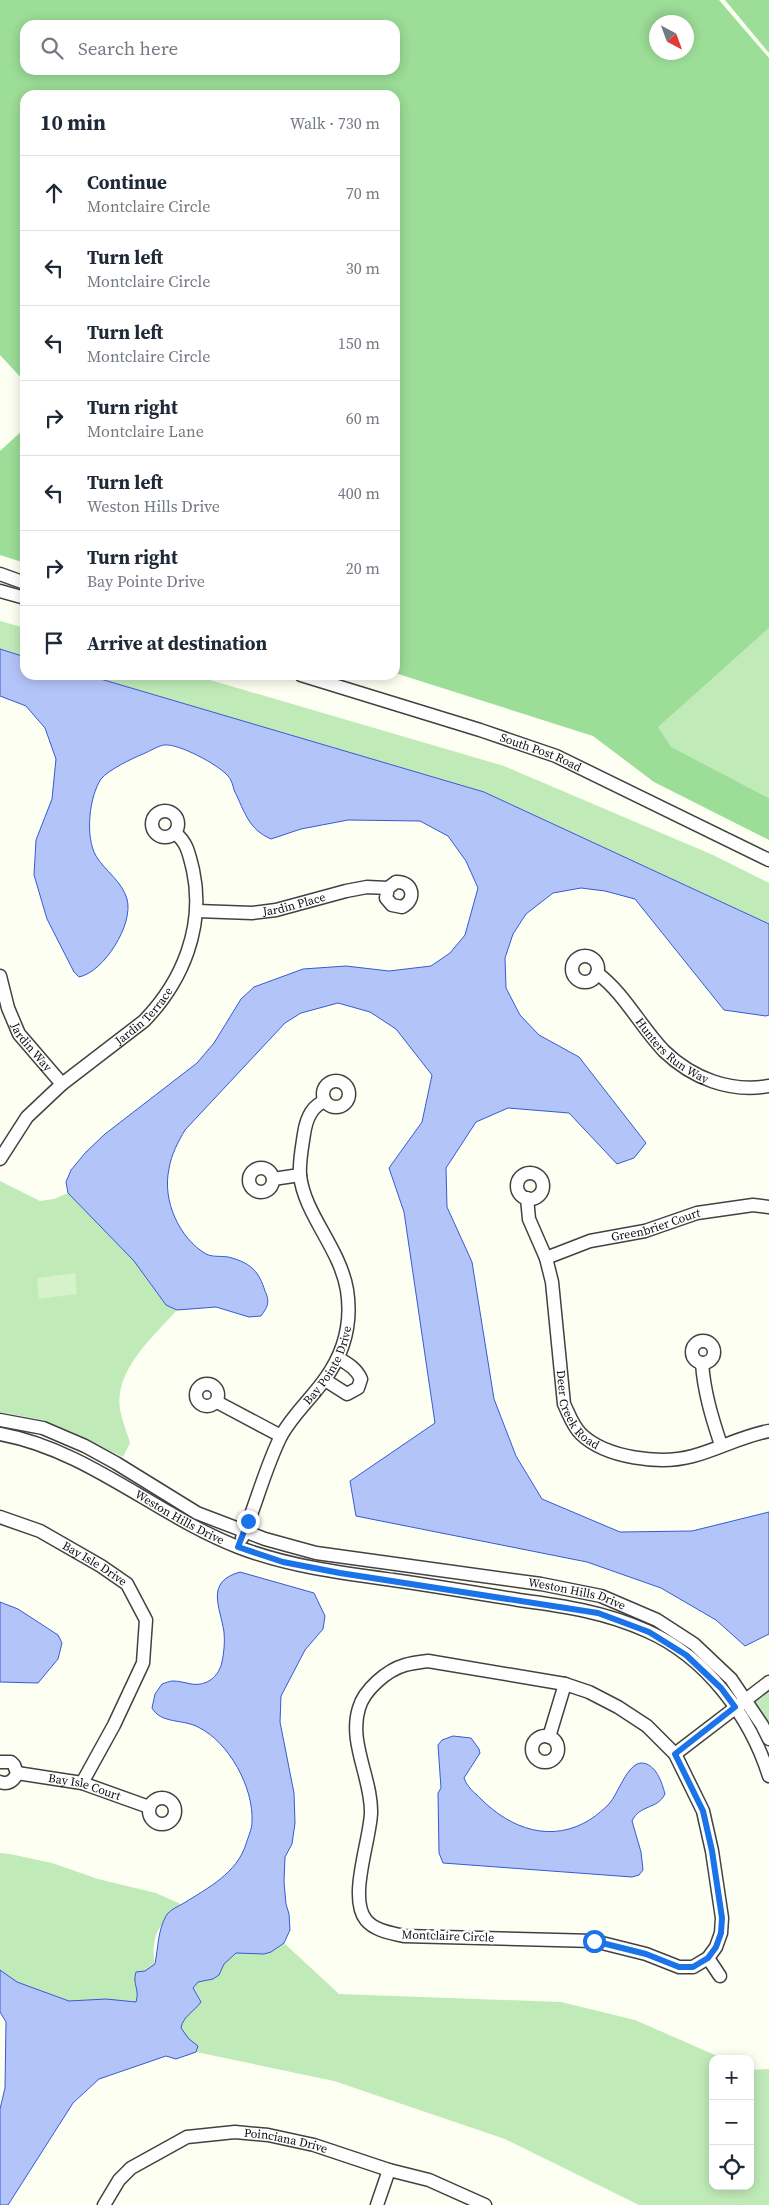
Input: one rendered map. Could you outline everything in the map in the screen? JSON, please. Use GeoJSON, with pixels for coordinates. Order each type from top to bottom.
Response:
{"type":"FeatureCollection","features":[{"type":"Feature","properties":{"kind":"street"},"geometry":{"type":"LineString","coordinates":[[0,574],[20,581]]}},
{"type":"Feature","properties":{"kind":"street"},"geometry":{"type":"LineString","coordinates":[[0,591],[20,597]]}},
{"type":"Feature","properties":{"kind":"street","name":"South Post Road"},"geometry":{"type":"LineString","coordinates":[[317,680],[480,730],[556,756],[769,860]]}},
{"type":"Feature","properties":{"kind":"street","name":"Jardin Terrace"},"geometry":{"type":"LineString","coordinates":[[0,1160],[27,1117],[62,1084],[144,1021],[156,1009],[171,986],[183,963],[197,911],[195,882],[188,850],[184,840],[175,833]]}},
{"type":"Feature","properties":{"kind":"street","name":"Jardin Place"},"geometry":{"type":"LineString","coordinates":[[197,911],[252,912],[276,910],[346,891],[367,887],[388,888]]}},
{"type":"Feature","properties":{"kind":"street","name":"Hunters Run Way"},"geometry":{"type":"LineString","coordinates":[[597,973],[612,985],[664,1050],[686,1068],[709,1081],[736,1088],[769,1086]]}},
{"type":"Feature","properties":{"kind":"street","name":"Jardin Way"},"geometry":{"type":"LineString","coordinates":[[0,976],[8,1008],[19,1034],[62,1084]]}},
{"type":"Feature","properties":{"kind":"street","name":"Bay Pointe Drive"},"geometry":{"type":"LineString","coordinates":[[238,1547],[281,1436],[300,1407],[324,1380],[343,1350],[348,1322],[347,1290],[339,1260],[308,1202],[300,1175],[306,1122],[317,1104],[325,1101]]}},
{"type":"Feature","properties":{"kind":"street"},"geometry":{"type":"LineString","coordinates":[[273,1179],[300,1175]]}},
{"type":"Feature","properties":{"kind":"street","name":"Deer Creek Road"},"geometry":{"type":"LineString","coordinates":[[527,1198],[529,1219],[546,1258],[552,1282],[564,1404],[572,1422],[581,1434],[596,1445],[642,1459],[669,1460],[693,1456],[721,1445],[769,1431]]}},
{"type":"Feature","properties":{"kind":"street","name":"Greenbrier Court"},"geometry":{"type":"LineString","coordinates":[[546,1258],[590,1241],[645,1231],[697,1213],[753,1204],[769,1207]]}},
{"type":"Feature","properties":{"kind":"street"},"geometry":{"type":"LineString","coordinates":[[324,1380],[347,1394],[358,1388],[360,1379],[358,1374],[338,1358]]}},
{"type":"Feature","properties":{"kind":"street"},"geometry":{"type":"LineString","coordinates":[[702,1363],[704,1386],[710,1412],[721,1445]]}},
{"type":"Feature","properties":{"kind":"street"},"geometry":{"type":"LineString","coordinates":[[217,1402],[281,1436]]}},
{"type":"Feature","properties":{"kind":"street","name":"Weston Hills Drive"},"geometry":{"type":"LineString","coordinates":[[0,1420],[43,1428],[85,1446],[116,1462],[197,1513],[245,1532],[316,1553],[541,1584],[601,1596],[657,1620],[694,1644],[731,1679],[769,1776]]}},
{"type":"Feature","properties":{"kind":"street","name":"Weston Hills Drive"},"geometry":{"type":"LineString","coordinates":[[0,1434],[26,1438],[59,1451],[101,1473],[179,1520],[238,1547],[283,1562],[340,1573],[598,1613],[649,1632],[686,1655],[762,1724],[769,1739]]}},
{"type":"Feature","properties":{"kind":"street","name":"Bay Isle Drive"},"geometry":{"type":"LineString","coordinates":[[0,1517],[40,1531],[101,1566],[127,1584],[146,1620],[143,1663],[114,1725],[82,1783]]}},
{"type":"Feature","properties":{"kind":"street","name":"Montclaire Circle"},"geometry":{"type":"LineString","coordinates":[[428,1661],[565,1684],[588,1692],[625,1711],[647,1726],[675,1754],[703,1811],[712,1851],[722,1918],[721,1933],[716,1947],[708,1958],[693,1967],[679,1967],[646,1954],[594,1941],[404,1936],[380,1930],[367,1921],[360,1909],[358,1891],[371,1812],[356,1731],[359,1707],[371,1689],[387,1674],[404,1665],[428,1661]]}},
{"type":"Feature","properties":{"kind":"street"},"geometry":{"type":"LineString","coordinates":[[675,1754],[769,1682]]}},
{"type":"Feature","properties":{"kind":"street"},"geometry":{"type":"LineString","coordinates":[[549,1737],[565,1684]]}},
{"type":"Feature","properties":{"kind":"street","name":"Bay Isle Court"},"geometry":{"type":"LineString","coordinates":[[0,1762],[11,1762],[17,1773],[82,1783],[150,1807]]}},
{"type":"Feature","properties":{"kind":"street"},"geometry":{"type":"LineString","coordinates":[[0,1782],[8,1783],[12,1781],[17,1773]]}},
{"type":"Feature","properties":{"kind":"street"},"geometry":{"type":"LineString","coordinates":[[708,1958],[720,1976]]}},
{"type":"Feature","properties":{"kind":"street","name":"Poinciana Drive"},"geometry":{"type":"LineString","coordinates":[[104,2205],[119,2180],[132,2168],[187,2137],[235,2132],[268,2135],[314,2145],[389,2170],[429,2180],[485,2205]]}},
{"type":"Feature","properties":{"kind":"street"},"geometry":{"type":"LineString","coordinates":[[377,2205],[389,2170]]}},
{"type":"Feature","properties":{"kind":"green space"},"geometry":{"type":"Polygon","coordinates":[[[0,0],[719,0],[769,58],[769,628],[658,727],[671,747],[769,798],[769,840],[654,782],[593,736],[400,675],[400,90],[20,90],[20,377],[0,355],[0,0]]]}},
{"type":"Feature","properties":{"kind":"green space"},"geometry":{"type":"Polygon","coordinates":[[[725,0],[769,0],[769,53],[725,0]]]}},
{"type":"Feature","properties":{"kind":"green space"},"geometry":{"type":"Polygon","coordinates":[[[20,433],[20,561],[0,555],[0,451],[20,433]]]}},
{"type":"Feature","properties":{"kind":"green space"},"geometry":{"type":"Polygon","coordinates":[[[0,621],[20,627],[20,655],[0,649],[0,621]]]}},
{"type":"Feature","properties":{"kind":"green space"},"geometry":{"type":"Polygon","coordinates":[[[769,628],[769,798],[670,747],[657,727],[769,628]]]}},
{"type":"Feature","properties":{"kind":"green space"},"geometry":{"type":"Polygon","coordinates":[[[104,680],[210,680],[504,766],[713,855],[769,883],[769,924],[484,792],[104,680]]]}},
{"type":"Feature","properties":{"kind":"green space"},"geometry":{"type":"Polygon","coordinates":[[[0,1181],[40,1201],[54,1199],[68,1193],[134,1261],[166,1305],[177,1310],[147,1342],[129,1367],[123,1381],[120,1409],[130,1443],[123,1457],[43,1420],[0,1412],[0,1181]]]}},
{"type":"Feature","properties":{"kind":"green space"},"geometry":{"type":"Polygon","coordinates":[[[75,1273],[77,1294],[39,1299],[37,1278],[75,1273]]]}},
{"type":"Feature","properties":{"kind":"green space"},"geometry":{"type":"Polygon","coordinates":[[[769,1682],[769,1739],[746,1700],[769,1682]]]}},
{"type":"Feature","properties":{"kind":"green space"},"geometry":{"type":"Polygon","coordinates":[[[0,1853],[52,1863],[98,1879],[156,1893],[185,1906],[165,1921],[156,1936],[154,1955],[156,1979],[201,2001],[193,1988],[198,1982],[213,1979],[219,1975],[224,1964],[236,1952],[271,1952],[284,1943],[339,1994],[561,2002],[635,2020],[715,2055],[709,2055],[709,2190],[754,2190],[754,2070],[769,2069],[769,2205],[639,2205],[505,2139],[334,2081],[196,2052],[187,2056],[0,2010],[0,1853]]]}},
{"type":"Feature","properties":{"kind":"water"},"geometry":{"type":"Polygon","coordinates":[[[0,649],[20,655],[20,680],[104,680],[484,792],[769,924],[769,1015],[766,1016],[724,1010],[635,899],[605,891],[581,888],[553,893],[526,914],[513,934],[505,958],[506,988],[520,1015],[539,1035],[579,1057],[646,1143],[634,1158],[617,1164],[569,1113],[508,1108],[476,1122],[446,1168],[447,1207],[472,1262],[494,1399],[516,1456],[542,1499],[620,1532],[692,1531],[769,1512],[769,1634],[745,1646],[716,1620],[661,1588],[587,1562],[356,1516],[350,1481],[435,1423],[404,1212],[389,1168],[422,1122],[432,1075],[396,1029],[370,1012],[338,1003],[301,1013],[285,1023],[185,1130],[173,1154],[167,1181],[168,1193],[175,1217],[188,1238],[206,1254],[232,1258],[245,1263],[254,1270],[260,1279],[268,1302],[261,1316],[249,1317],[216,1307],[177,1310],[166,1305],[134,1261],[68,1193],[66,1182],[71,1170],[86,1152],[105,1134],[197,1063],[214,1043],[241,999],[254,987],[303,969],[346,966],[389,971],[431,966],[450,953],[465,935],[478,888],[466,861],[448,836],[420,821],[348,820],[301,829],[271,839],[263,835],[252,825],[244,813],[230,779],[223,771],[179,747],[164,745],[115,768],[101,779],[97,787],[91,806],[90,838],[96,856],[125,893],[128,909],[126,921],[115,946],[98,966],[89,973],[79,977],[74,972],[47,919],[34,875],[36,840],[52,799],[56,759],[45,728],[26,706],[0,696],[0,649]]]}},
{"type":"Feature","properties":{"kind":"water"},"geometry":{"type":"Polygon","coordinates":[[[240,1572],[314,1593],[325,1616],[323,1629],[305,1650],[281,1696],[280,1722],[294,1793],[295,1823],[292,1844],[285,1857],[284,1882],[290,1930],[284,1943],[271,1952],[264,1954],[236,1953],[224,1964],[219,1975],[213,1979],[198,1982],[193,1988],[201,2002],[186,2017],[181,2028],[189,2039],[198,2046],[196,2052],[176,2059],[166,2056],[99,2079],[73,2103],[8,2205],[0,2205],[0,2109],[5,2088],[6,2022],[0,2012],[0,1970],[17,1982],[69,2001],[106,1999],[136,2002],[136,1972],[145,1971],[155,1964],[160,1933],[167,1914],[221,1879],[236,1863],[246,1844],[252,1825],[252,1809],[244,1781],[229,1755],[220,1743],[198,1727],[161,1717],[152,1708],[155,1694],[162,1684],[178,1681],[202,1684],[212,1678],[218,1671],[223,1658],[224,1632],[217,1596],[222,1582],[229,1576],[240,1572]]]}},
{"type":"Feature","properties":{"kind":"water"},"geometry":{"type":"Polygon","coordinates":[[[0,1602],[18,1609],[58,1635],[62,1643],[58,1659],[38,1683],[0,1682],[0,1602]]]}},
{"type":"Feature","properties":{"kind":"water"},"geometry":{"type":"Polygon","coordinates":[[[453,1736],[471,1738],[479,1749],[480,1753],[464,1778],[469,1787],[505,1818],[533,1830],[547,1832],[562,1831],[576,1827],[591,1819],[609,1804],[631,1768],[641,1763],[651,1766],[658,1774],[665,1794],[658,1803],[639,1812],[632,1821],[641,1852],[643,1870],[639,1875],[632,1877],[443,1863],[439,1853],[438,1793],[441,1788],[438,1745],[442,1740],[453,1736]]]}},
{"type":"Feature","properties":{"kind":"route"},"geometry":{"type":"LineString","coordinates":[[248,1521],[238,1547],[283,1562],[340,1573],[598,1613],[649,1632],[686,1655],[721,1688],[735,1707],[675,1754],[703,1811],[712,1851],[722,1918],[721,1933],[716,1947],[708,1958],[693,1967],[679,1967],[646,1954],[594,1941]]}}]}
